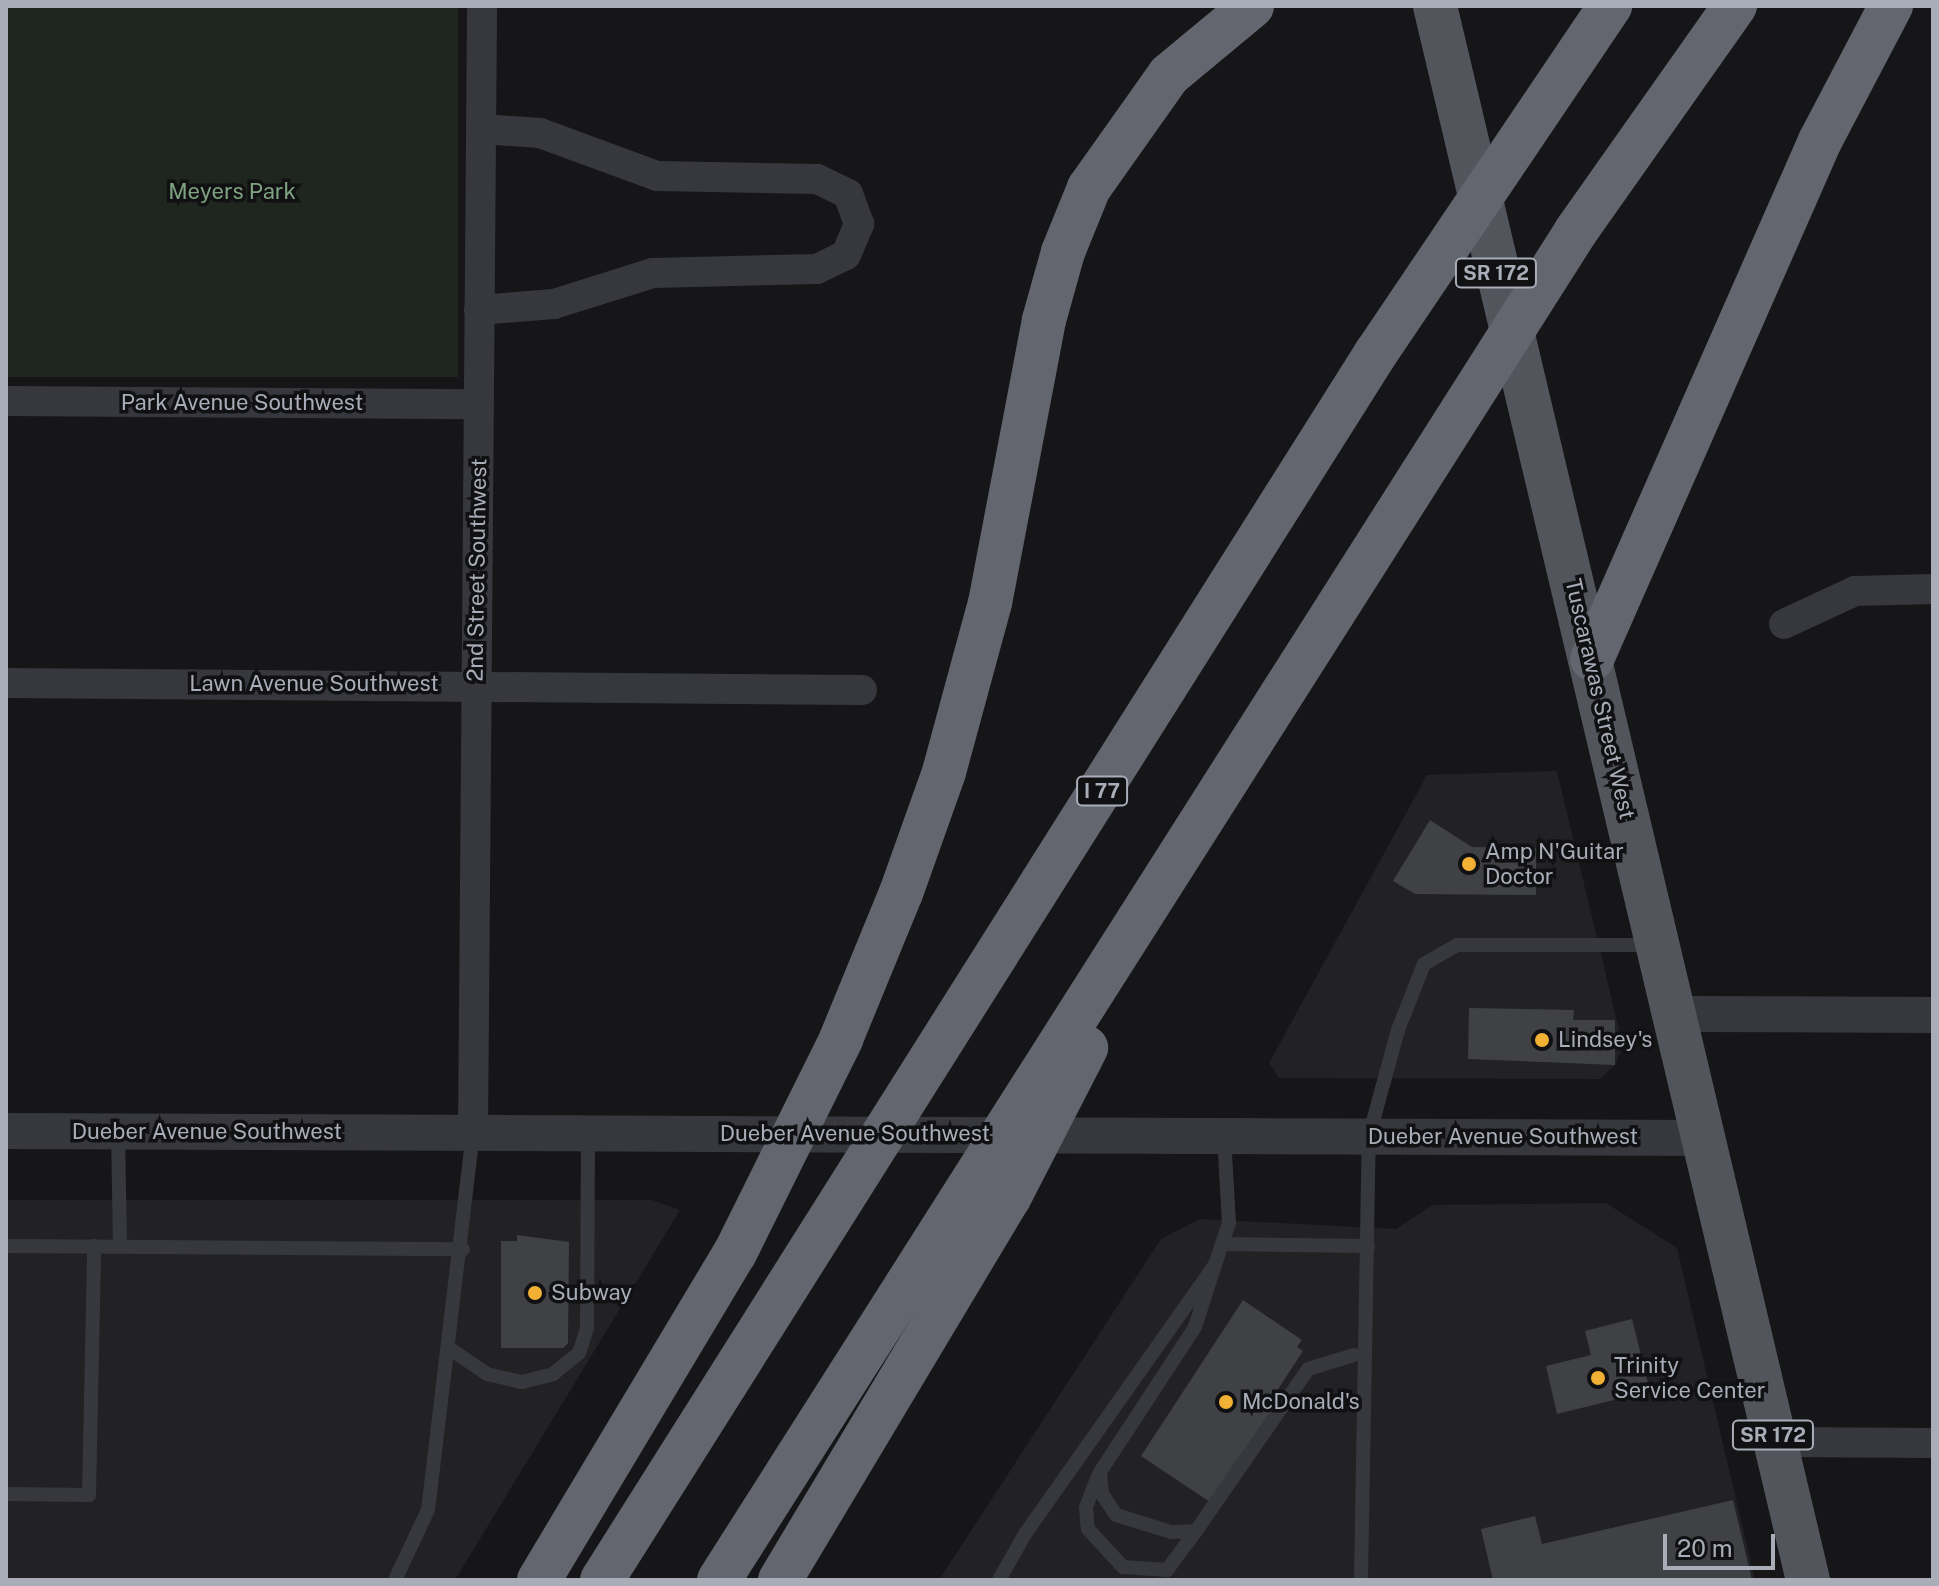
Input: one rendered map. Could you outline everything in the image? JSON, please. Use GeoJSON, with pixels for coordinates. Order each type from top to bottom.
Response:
{"type":"FeatureCollection","features":[{"type":"Feature","properties":{"kind":"highway"},"geometry":{"type":"LineString","coordinates":[[539,1580],[735,1253],[841,1039],[901,893],[944,772],[986,619],[1044,320],[1063,252],[1089,188],[1169,75],[1252,6]]}},
{"type":"Feature","properties":{"kind":"highway","name":"I 77"},"geometry":{"type":"LineString","coordinates":[[602,1580],[1376,353],[1610,6]]}},
{"type":"Feature","properties":{"kind":"highway"},"geometry":{"type":"LineString","coordinates":[[719,1580],[1576,231],[1735,6]]}},
{"type":"Feature","properties":{"kind":"highway"},"geometry":{"type":"LineString","coordinates":[[1592,659],[1820,141],[1891,6]]}},
{"type":"Feature","properties":{"kind":"highway"},"geometry":{"type":"LineString","coordinates":[[780,1580],[1009,1198],[1217,793]]}},
{"type":"Feature","properties":{"kind":"main road","name":"Tuscarawas Street West"},"geometry":{"type":"LineString","coordinates":[[1435,6],[1808,1580]]}},
{"type":"Feature","properties":{"kind":"street","name":"2nd Street Southwest"},"geometry":{"type":"LineString","coordinates":[[473,1134],[482,6]]}},
{"type":"Feature","properties":{"kind":"street"},"geometry":{"type":"LineString","coordinates":[[479,310],[554,304],[653,273],[817,269],[846,255],[859,224],[848,194],[826,181],[657,176],[540,133],[481,129]]}},
{"type":"Feature","properties":{"kind":"street","name":"Park Avenue Southwest"},"geometry":{"type":"LineString","coordinates":[[6,401],[478,404]]}},
{"type":"Feature","properties":{"kind":"street"},"geometry":{"type":"LineString","coordinates":[[1784,624],[1855,591],[1933,589]]}},
{"type":"Feature","properties":{"kind":"street","name":"Lawn Avenue Southwest"},"geometry":{"type":"LineString","coordinates":[[6,683],[862,690]]}},
{"type":"Feature","properties":{"kind":"street"},"geometry":{"type":"LineString","coordinates":[[1675,1014],[1933,1015]]}},
{"type":"Feature","properties":{"kind":"street","name":"Dueber Avenue Southwest"},"geometry":{"type":"LineString","coordinates":[[6,1131],[1704,1138]]}},
{"type":"Feature","properties":{"kind":"street"},"geometry":{"type":"LineString","coordinates":[[1775,1442],[1933,1443]]}},
{"type":"Feature","properties":{"kind":"lane"},"geometry":{"type":"LineString","coordinates":[[1361,1580],[1369,1136],[1398,1030],[1424,964],[1457,945],[1658,945]]}},
{"type":"Feature","properties":{"kind":"lane"},"geometry":{"type":"LineString","coordinates":[[118,1132],[120,1246]]}},
{"type":"Feature","properties":{"kind":"lane"},"geometry":{"type":"LineString","coordinates":[[395,1580],[428,1510],[463,1249],[473,1134]]}},
{"type":"Feature","properties":{"kind":"lane"},"geometry":{"type":"LineString","coordinates":[[449,1348],[487,1374],[522,1382],[553,1374],[579,1353],[587,1328],[588,1134]]}},
{"type":"Feature","properties":{"kind":"lane"},"geometry":{"type":"LineString","coordinates":[[1224,1136],[1229,1223],[1195,1327],[1100,1472],[1086,1508],[1088,1529],[1123,1567],[1167,1570],[1308,1369],[1354,1355]]}},
{"type":"Feature","properties":{"kind":"lane"},"geometry":{"type":"LineString","coordinates":[[1222,1244],[1368,1246]]}},
{"type":"Feature","properties":{"kind":"lane"},"geometry":{"type":"LineString","coordinates":[[6,1246],[463,1249]]}},
{"type":"Feature","properties":{"kind":"lane"},"geometry":{"type":"LineString","coordinates":[[6,1494],[89,1495],[94,1246]]}},
{"type":"Feature","properties":{"kind":"lane"},"geometry":{"type":"LineString","coordinates":[[999,1580],[1025,1534],[1215,1265]]}},
{"type":"Feature","properties":{"kind":"lane"},"geometry":{"type":"LineString","coordinates":[[1100,1472],[1102,1494],[1116,1515],[1171,1532],[1196,1531]]}},
{"type":"Feature","properties":{"kind":"shaded area"},"geometry":{"type":"Polygon","coordinates":[[[1557,771],[1623,1046],[1615,1065],[1600,1079],[1279,1078],[1269,1063],[1427,775],[1557,771]]]}},
{"type":"Feature","properties":{"kind":"shaded area"},"geometry":{"type":"Polygon","coordinates":[[[6,1200],[652,1200],[680,1210],[455,1580],[6,1580],[6,1200]]]}},
{"type":"Feature","properties":{"kind":"shaded area"},"geometry":{"type":"Polygon","coordinates":[[[1606,1203],[1677,1248],[1755,1580],[939,1580],[1161,1239],[1200,1219],[1396,1229],[1433,1205],[1606,1203]]]}},
{"type":"Feature","properties":{"kind":"green space","name":"Meyers Park"},"geometry":{"type":"Polygon","coordinates":[[[6,6],[458,6],[458,377],[6,377],[6,6]]]}},
{"type":"Feature","properties":{"kind":"building","name":"Amp N'Guitar Doctor"},"geometry":{"type":"Polygon","coordinates":[[[1430,820],[1472,847],[1536,848],[1536,895],[1415,894],[1393,881],[1430,820]]]}},
{"type":"Feature","properties":{"kind":"building","name":"Lindsey's"},"geometry":{"type":"Polygon","coordinates":[[[1469,1008],[1574,1010],[1573,1020],[1615,1020],[1615,1065],[1468,1059],[1469,1008]]]}},
{"type":"Feature","properties":{"kind":"building","name":"Subway"},"geometry":{"type":"Polygon","coordinates":[[[517,1235],[569,1242],[568,1343],[563,1348],[501,1348],[501,1241],[517,1241],[517,1235]]]}},
{"type":"Feature","properties":{"kind":"building","name":"McDonald's"},"geometry":{"type":"Polygon","coordinates":[[[1243,1300],[1302,1340],[1297,1347],[1303,1351],[1271,1400],[1278,1404],[1213,1504],[1141,1456],[1243,1300]]]}},
{"type":"Feature","properties":{"kind":"building","name":"Trinity Service Center"},"geometry":{"type":"Polygon","coordinates":[[[1632,1319],[1650,1391],[1557,1414],[1546,1366],[1591,1355],[1585,1331],[1632,1319]]]}},
{"type":"Feature","properties":{"kind":"building"},"geometry":{"type":"Polygon","coordinates":[[[1733,1500],[1752,1580],[1493,1580],[1481,1529],[1535,1516],[1542,1544],[1733,1500]]]}},
{"type":"Feature","properties":{"kind":"place","name":"Amp N'Guitar Doctor"},"geometry":{"type":"Point","coordinates":[1469,864]}},
{"type":"Feature","properties":{"kind":"place","name":"Lindsey's"},"geometry":{"type":"Point","coordinates":[1542,1040]}},
{"type":"Feature","properties":{"kind":"place","name":"Subway"},"geometry":{"type":"Point","coordinates":[535,1293]}},
{"type":"Feature","properties":{"kind":"place","name":"Trinity Service Center"},"geometry":{"type":"Point","coordinates":[1598,1378]}},
{"type":"Feature","properties":{"kind":"place","name":"McDonald's"},"geometry":{"type":"Point","coordinates":[1226,1402]}}]}
